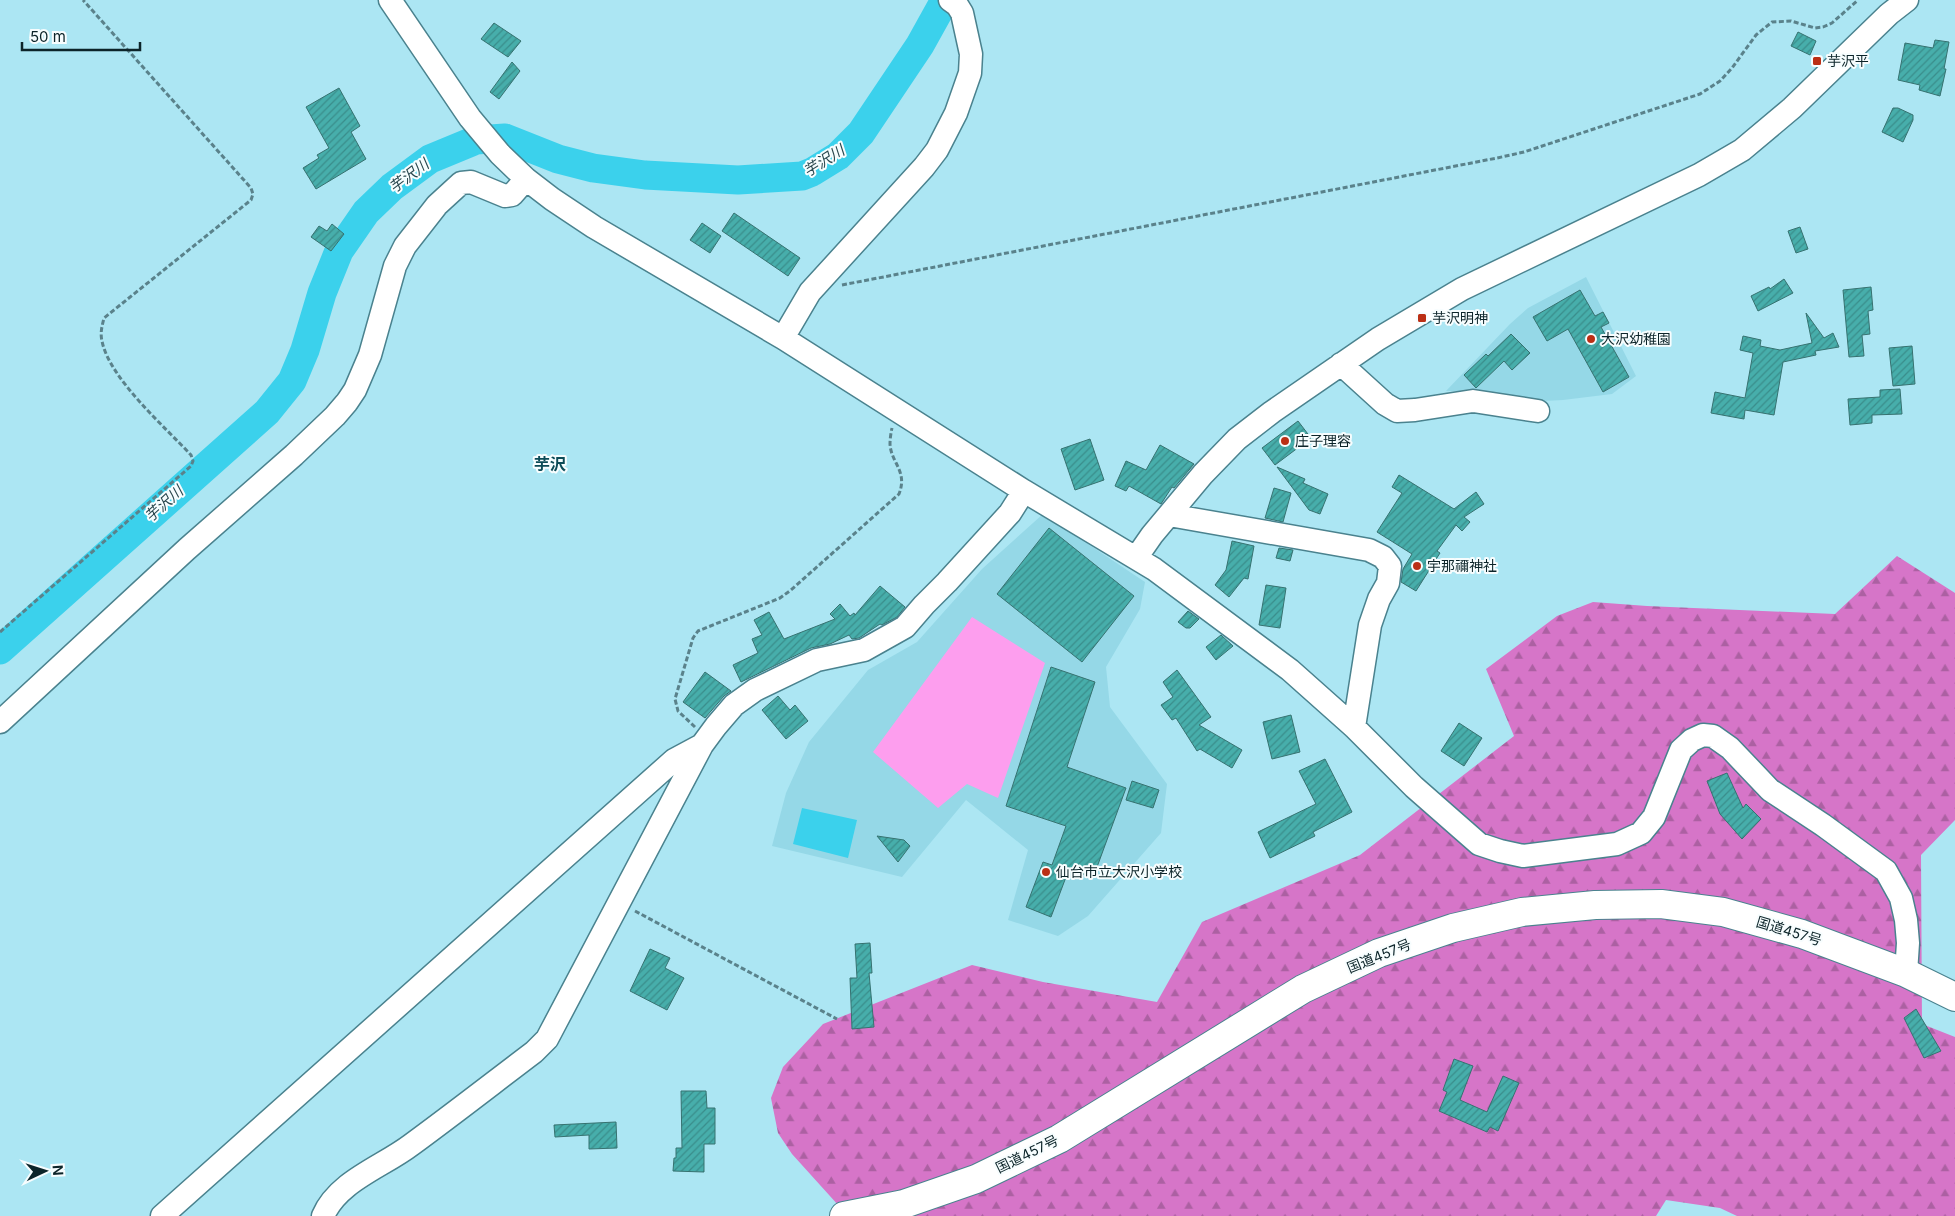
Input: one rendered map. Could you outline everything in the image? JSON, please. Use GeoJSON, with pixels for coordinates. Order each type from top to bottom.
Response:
{"type":"FeatureCollection","features":[{"type":"Feature","properties":{"kind":"highway","name":"国道457号"},"geometry":{"type":"LineString","coordinates":[[844,1216],[904,1204],[976,1180],[1059,1139],[1303,989],[1379,953],[1453,928],[1522,912],[1595,905],[1661,904],[1723,912],[1802,934],[1906,973],[1955,997]]}},
{"type":"Feature","properties":{"kind":"street"},"geometry":{"type":"LineString","coordinates":[[390,0],[474,123],[500,154],[526,179],[594,227],[783,338],[1024,491],[1154,569],[1290,670],[1479,844],[1523,856],[1617,844],[1641,833],[1654,817],[1681,750],[1692,740],[1703,736],[1713,736],[1730,748],[1770,790],[1823,825],[1886,871],[1902,898],[1908,943],[1906,973]]}},
{"type":"Feature","properties":{"kind":"street"},"geometry":{"type":"LineString","coordinates":[[1136,558],[1203,474],[1236,439],[1272,412],[1378,339],[1462,289],[1675,187],[1742,150],[1792,108],[1888,14],[1908,0]]}},
{"type":"Feature","properties":{"kind":"street"},"geometry":{"type":"LineString","coordinates":[[783,338],[810,292],[924,167],[937,150],[956,113],[970,73],[971,54],[962,13],[954,3]]}},
{"type":"Feature","properties":{"kind":"street"},"geometry":{"type":"LineString","coordinates":[[0,722],[187,549],[294,455],[347,402],[355,390],[370,356],[395,266],[405,246],[437,205],[461,183],[471,182],[505,196],[512,195],[526,179]]}},
{"type":"Feature","properties":{"kind":"street"},"geometry":{"type":"LineString","coordinates":[[1341,364],[1385,404],[1397,411],[1473,401],[1538,411]]}},
{"type":"Feature","properties":{"kind":"street"},"geometry":{"type":"LineString","coordinates":[[323,1216],[327,1206],[343,1189],[409,1147],[534,1052],[547,1039],[702,745],[734,705],[755,690],[817,660],[864,650],[905,627],[924,604],[947,582],[1010,513],[1024,491]]}},
{"type":"Feature","properties":{"kind":"street"},"geometry":{"type":"LineString","coordinates":[[1169,515],[1369,550],[1383,557],[1390,566],[1388,582],[1379,599],[1370,625],[1354,727]]}},
{"type":"Feature","properties":{"kind":"street"},"geometry":{"type":"LineString","coordinates":[[162,1216],[674,760],[702,745]]}},
{"type":"Feature","properties":{"kind":"path"},"geometry":{"type":"LineString","coordinates":[[0,632],[192,466],[193,460],[191,455],[135,397],[112,366],[102,342],[101,329],[104,318],[251,200],[253,194],[251,188],[83,0]]}},
{"type":"Feature","properties":{"kind":"path"},"geometry":{"type":"LineString","coordinates":[[810,292],[1524,152],[1700,94],[1720,81],[1756,35],[1772,22],[1791,22],[1815,28],[1823,27],[1832,23],[1858,0]]}},
{"type":"Feature","properties":{"kind":"path"},"geometry":{"type":"LineString","coordinates":[[702,745],[699,731],[678,711],[675,699],[693,638],[698,631],[780,598],[792,590],[899,494],[903,484],[902,475],[890,445],[892,429],[903,413]]}},
{"type":"Feature","properties":{"kind":"path"},"geometry":{"type":"LineString","coordinates":[[618,902],[836,1018]]}},
{"type":"Feature","properties":{"kind":"shaded area"},"geometry":{"type":"Polygon","coordinates":[[[1586,277],[1636,376],[1612,394],[1563,400],[1522,402],[1478,391],[1446,391],[1510,324],[1528,308],[1586,277]]]}},
{"type":"Feature","properties":{"kind":"shaded area","name":"仙台市立大沢小学校"},"geometry":{"type":"Polygon","coordinates":[[[1043,514],[1145,582],[1140,609],[1106,667],[1110,707],[1167,784],[1161,833],[1088,916],[1058,936],[1008,920],[1028,850],[966,800],[902,877],[772,846],[786,793],[809,742],[868,670],[917,642],[982,569],[1043,514]]]}},
{"type":"Feature","properties":{"kind":"shaded area"},"geometry":{"type":"Polygon","coordinates":[[[972,617],[1045,663],[998,798],[967,784],[938,808],[873,752],[972,617]]]}},
{"type":"Feature","properties":{"kind":"green space"},"geometry":{"type":"Polygon","coordinates":[[[1897,556],[1955,593],[1955,820],[1921,855],[1922,1024],[1955,1037],[1955,1216],[1737,1216],[1720,1208],[1666,1200],[1656,1216],[848,1216],[792,1154],[778,1133],[771,1098],[783,1067],[823,1024],[972,965],[1043,982],[1157,1002],[1202,922],[1360,855],[1514,736],[1486,669],[1557,616],[1593,602],[1835,614],[1897,556]]]}},
{"type":"Feature","properties":{"kind":"water"},"geometry":{"type":"Polygon","coordinates":[[[802,808],[857,820],[848,858],[793,844],[802,808]]]}},
{"type":"Feature","properties":{"kind":"building"},"geometry":{"type":"Polygon","coordinates":[[[494,23],[521,41],[508,57],[481,39],[494,23]]]}},
{"type":"Feature","properties":{"kind":"building"},"geometry":{"type":"Polygon","coordinates":[[[1798,32],[1816,41],[1810,55],[1791,46],[1798,32]]]}},
{"type":"Feature","properties":{"kind":"building"},"geometry":{"type":"Polygon","coordinates":[[[1935,40],[1949,42],[1940,96],[1919,90],[1920,85],[1898,80],[1905,43],[1933,48],[1935,40]]]}},
{"type":"Feature","properties":{"kind":"building"},"geometry":{"type":"Polygon","coordinates":[[[512,62],[520,71],[499,99],[490,92],[512,62]]]}},
{"type":"Feature","properties":{"kind":"building"},"geometry":{"type":"Polygon","coordinates":[[[339,88],[360,126],[351,132],[366,159],[316,189],[303,168],[319,158],[317,155],[329,148],[306,107],[339,88]]]}},
{"type":"Feature","properties":{"kind":"building"},"geometry":{"type":"Polygon","coordinates":[[[1893,108],[1898,108],[1913,115],[1913,120],[1903,142],[1882,132],[1893,108]]]}},
{"type":"Feature","properties":{"kind":"building"},"geometry":{"type":"Polygon","coordinates":[[[734,213],[800,258],[788,276],[722,231],[734,213]]]}},
{"type":"Feature","properties":{"kind":"building"},"geometry":{"type":"Polygon","coordinates":[[[702,223],[721,236],[710,253],[690,240],[702,223]]]}},
{"type":"Feature","properties":{"kind":"building"},"geometry":{"type":"Polygon","coordinates":[[[332,224],[344,234],[331,251],[311,237],[319,226],[327,231],[332,224]]]}},
{"type":"Feature","properties":{"kind":"building"},"geometry":{"type":"Polygon","coordinates":[[[1800,227],[1808,249],[1796,253],[1788,231],[1800,227]]]}},
{"type":"Feature","properties":{"kind":"building"},"geometry":{"type":"Polygon","coordinates":[[[1784,279],[1793,293],[1758,311],[1751,296],[1769,287],[1770,289],[1784,279]]]}},
{"type":"Feature","properties":{"kind":"building"},"geometry":{"type":"Polygon","coordinates":[[[1871,287],[1873,310],[1868,311],[1870,334],[1862,335],[1864,356],[1849,357],[1843,290],[1871,287]]]}},
{"type":"Feature","properties":{"kind":"building"},"geometry":{"type":"Polygon","coordinates":[[[1580,290],[1595,316],[1603,312],[1609,323],[1601,327],[1629,377],[1603,392],[1568,329],[1547,341],[1533,317],[1580,290]]]}},
{"type":"Feature","properties":{"kind":"building"},"geometry":{"type":"Polygon","coordinates":[[[1806,313],[1824,338],[1833,333],[1839,347],[1815,351],[1816,355],[1783,362],[1774,415],[1745,410],[1744,419],[1711,413],[1715,392],[1745,398],[1753,353],[1740,350],[1743,336],[1761,340],[1760,346],[1780,350],[1812,343],[1806,313]]]}},
{"type":"Feature","properties":{"kind":"building"},"geometry":{"type":"Polygon","coordinates":[[[1511,334],[1530,353],[1512,370],[1504,361],[1476,388],[1464,375],[1511,334]]]}},
{"type":"Feature","properties":{"kind":"building"},"geometry":{"type":"Polygon","coordinates":[[[1912,346],[1915,384],[1893,386],[1889,348],[1912,346]]]}},
{"type":"Feature","properties":{"kind":"building"},"geometry":{"type":"Polygon","coordinates":[[[1900,389],[1902,414],[1872,415],[1872,423],[1850,425],[1848,399],[1880,397],[1880,390],[1900,389]]]}},
{"type":"Feature","properties":{"kind":"building"},"geometry":{"type":"Polygon","coordinates":[[[1298,421],[1311,438],[1275,465],[1262,448],[1298,421]]]}},
{"type":"Feature","properties":{"kind":"building"},"geometry":{"type":"Polygon","coordinates":[[[1090,439],[1104,480],[1075,490],[1061,449],[1090,439]]]}},
{"type":"Feature","properties":{"kind":"building"},"geometry":{"type":"Polygon","coordinates":[[[1160,445],[1194,464],[1174,488],[1172,487],[1161,504],[1129,486],[1126,491],[1115,486],[1126,461],[1146,470],[1160,445]]]}},
{"type":"Feature","properties":{"kind":"building"},"geometry":{"type":"Polygon","coordinates":[[[1277,467],[1305,479],[1303,483],[1328,494],[1320,514],[1309,510],[1277,467]]]}},
{"type":"Feature","properties":{"kind":"building"},"geometry":{"type":"Polygon","coordinates":[[[1399,475],[1454,509],[1476,492],[1484,504],[1464,517],[1470,522],[1462,531],[1456,525],[1437,551],[1440,553],[1416,591],[1401,582],[1403,569],[1412,554],[1377,532],[1402,493],[1392,487],[1399,475]]]}},
{"type":"Feature","properties":{"kind":"building"},"geometry":{"type":"Polygon","coordinates":[[[1274,488],[1291,493],[1283,522],[1265,518],[1274,488]]]}},
{"type":"Feature","properties":{"kind":"building"},"geometry":{"type":"Polygon","coordinates":[[[1049,528],[1134,596],[1082,662],[997,594],[1049,528]]]}},
{"type":"Feature","properties":{"kind":"building"},"geometry":{"type":"Polygon","coordinates":[[[1232,541],[1254,546],[1248,579],[1244,578],[1229,597],[1215,585],[1226,570],[1232,541]]]}},
{"type":"Feature","properties":{"kind":"building"},"geometry":{"type":"Polygon","coordinates":[[[1279,548],[1293,550],[1290,561],[1276,558],[1279,548]]]}},
{"type":"Feature","properties":{"kind":"building"},"geometry":{"type":"Polygon","coordinates":[[[1266,585],[1286,588],[1280,628],[1259,625],[1266,585]]]}},
{"type":"Feature","properties":{"kind":"building"},"geometry":{"type":"Polygon","coordinates":[[[880,586],[905,607],[897,617],[882,625],[880,624],[859,638],[852,639],[849,635],[830,644],[811,648],[741,682],[733,665],[758,653],[752,639],[762,635],[754,620],[769,612],[784,639],[835,619],[830,614],[840,604],[850,616],[854,613],[855,615],[880,586]]]}},
{"type":"Feature","properties":{"kind":"building"},"geometry":{"type":"Polygon","coordinates":[[[1188,611],[1199,619],[1190,628],[1186,628],[1178,622],[1188,611]]]}},
{"type":"Feature","properties":{"kind":"building"},"geometry":{"type":"Polygon","coordinates":[[[1221,635],[1233,646],[1216,660],[1206,647],[1221,635]]]}},
{"type":"Feature","properties":{"kind":"building"},"geometry":{"type":"Polygon","coordinates":[[[1051,667],[1095,682],[1067,767],[1126,788],[1093,878],[1069,869],[1051,917],[1026,907],[1043,862],[1052,865],[1066,826],[1006,806],[1051,667]]]}},
{"type":"Feature","properties":{"kind":"building"},"geometry":{"type":"Polygon","coordinates":[[[1177,670],[1211,717],[1199,725],[1242,750],[1232,768],[1200,749],[1197,751],[1176,718],[1172,720],[1161,705],[1173,697],[1163,682],[1177,670]]]}},
{"type":"Feature","properties":{"kind":"building"},"geometry":{"type":"Polygon","coordinates":[[[705,672],[731,691],[724,696],[705,718],[683,702],[705,672]]]}},
{"type":"Feature","properties":{"kind":"building"},"geometry":{"type":"Polygon","coordinates":[[[778,696],[790,710],[795,705],[808,721],[786,739],[762,710],[778,696]]]}},
{"type":"Feature","properties":{"kind":"building"},"geometry":{"type":"Polygon","coordinates":[[[1291,715],[1300,752],[1272,759],[1263,722],[1291,715]]]}},
{"type":"Feature","properties":{"kind":"building"},"geometry":{"type":"Polygon","coordinates":[[[1459,723],[1482,738],[1464,766],[1441,751],[1459,723]]]}},
{"type":"Feature","properties":{"kind":"building"},"geometry":{"type":"Polygon","coordinates":[[[1325,759],[1352,812],[1313,832],[1315,836],[1270,858],[1258,832],[1316,804],[1299,771],[1325,759]]]}},
{"type":"Feature","properties":{"kind":"building"},"geometry":{"type":"Polygon","coordinates":[[[1727,773],[1743,808],[1746,804],[1761,819],[1742,839],[1720,814],[1707,781],[1727,773]]]}},
{"type":"Feature","properties":{"kind":"building"},"geometry":{"type":"Polygon","coordinates":[[[1132,781],[1159,790],[1153,808],[1126,800],[1132,781]]]}},
{"type":"Feature","properties":{"kind":"building"},"geometry":{"type":"Polygon","coordinates":[[[877,836],[904,840],[910,846],[898,862],[877,836]]]}},
{"type":"Feature","properties":{"kind":"building"},"geometry":{"type":"Polygon","coordinates":[[[870,943],[872,973],[869,973],[874,1027],[852,1029],[850,978],[857,978],[855,944],[870,943]]]}},
{"type":"Feature","properties":{"kind":"building"},"geometry":{"type":"Polygon","coordinates":[[[650,949],[670,958],[665,968],[684,978],[667,1010],[630,991],[650,949]]]}},
{"type":"Feature","properties":{"kind":"building"},"geometry":{"type":"Polygon","coordinates":[[[1916,1009],[1941,1051],[1924,1058],[1904,1018],[1916,1009]]]}},
{"type":"Feature","properties":{"kind":"building"},"geometry":{"type":"Polygon","coordinates":[[[1454,1059],[1473,1066],[1460,1100],[1487,1112],[1503,1076],[1519,1083],[1498,1131],[1490,1127],[1487,1132],[1439,1111],[1447,1092],[1443,1090],[1454,1059]]]}},
{"type":"Feature","properties":{"kind":"building"},"geometry":{"type":"Polygon","coordinates":[[[681,1091],[706,1091],[707,1108],[715,1108],[715,1144],[704,1144],[704,1172],[673,1171],[676,1148],[682,1148],[681,1091]]]}},
{"type":"Feature","properties":{"kind":"building"},"geometry":{"type":"Polygon","coordinates":[[[616,1122],[617,1148],[589,1149],[589,1135],[555,1137],[554,1125],[616,1122]]]}},
{"type":"Feature","properties":{"kind":"waterway","name":"芋沢川"},"geometry":{"type":"LineString","coordinates":[[0,650],[267,412],[292,381],[305,350],[322,293],[339,251],[366,212],[392,187],[430,159],[476,140],[505,138],[558,159],[593,168],[645,175],[738,180],[802,176],[838,156],[861,133],[920,45],[945,0]]}},
{"type":"Feature","properties":{"kind":"place","name":"芋沢平"},"geometry":{"type":"Point","coordinates":[1817,61]}},
{"type":"Feature","properties":{"kind":"place","name":"芋沢明神"},"geometry":{"type":"Point","coordinates":[1422,318]}},
{"type":"Feature","properties":{"kind":"place","name":"大沢幼稚園"},"geometry":{"type":"Point","coordinates":[1591,339]}},
{"type":"Feature","properties":{"kind":"place","name":"庄子理容"},"geometry":{"type":"Point","coordinates":[1285,441]}},
{"type":"Feature","properties":{"kind":"place","name":"宇那禰神社"},"geometry":{"type":"Point","coordinates":[1417,566]}},
{"type":"Feature","properties":{"kind":"place","name":"仙台市立大沢小学校"},"geometry":{"type":"Point","coordinates":[1046,872]}},
{"type":"Feature","properties":{"kind":"district","name":"芋沢"},"geometry":{"type":"Point","coordinates":[550,464]}}]}
